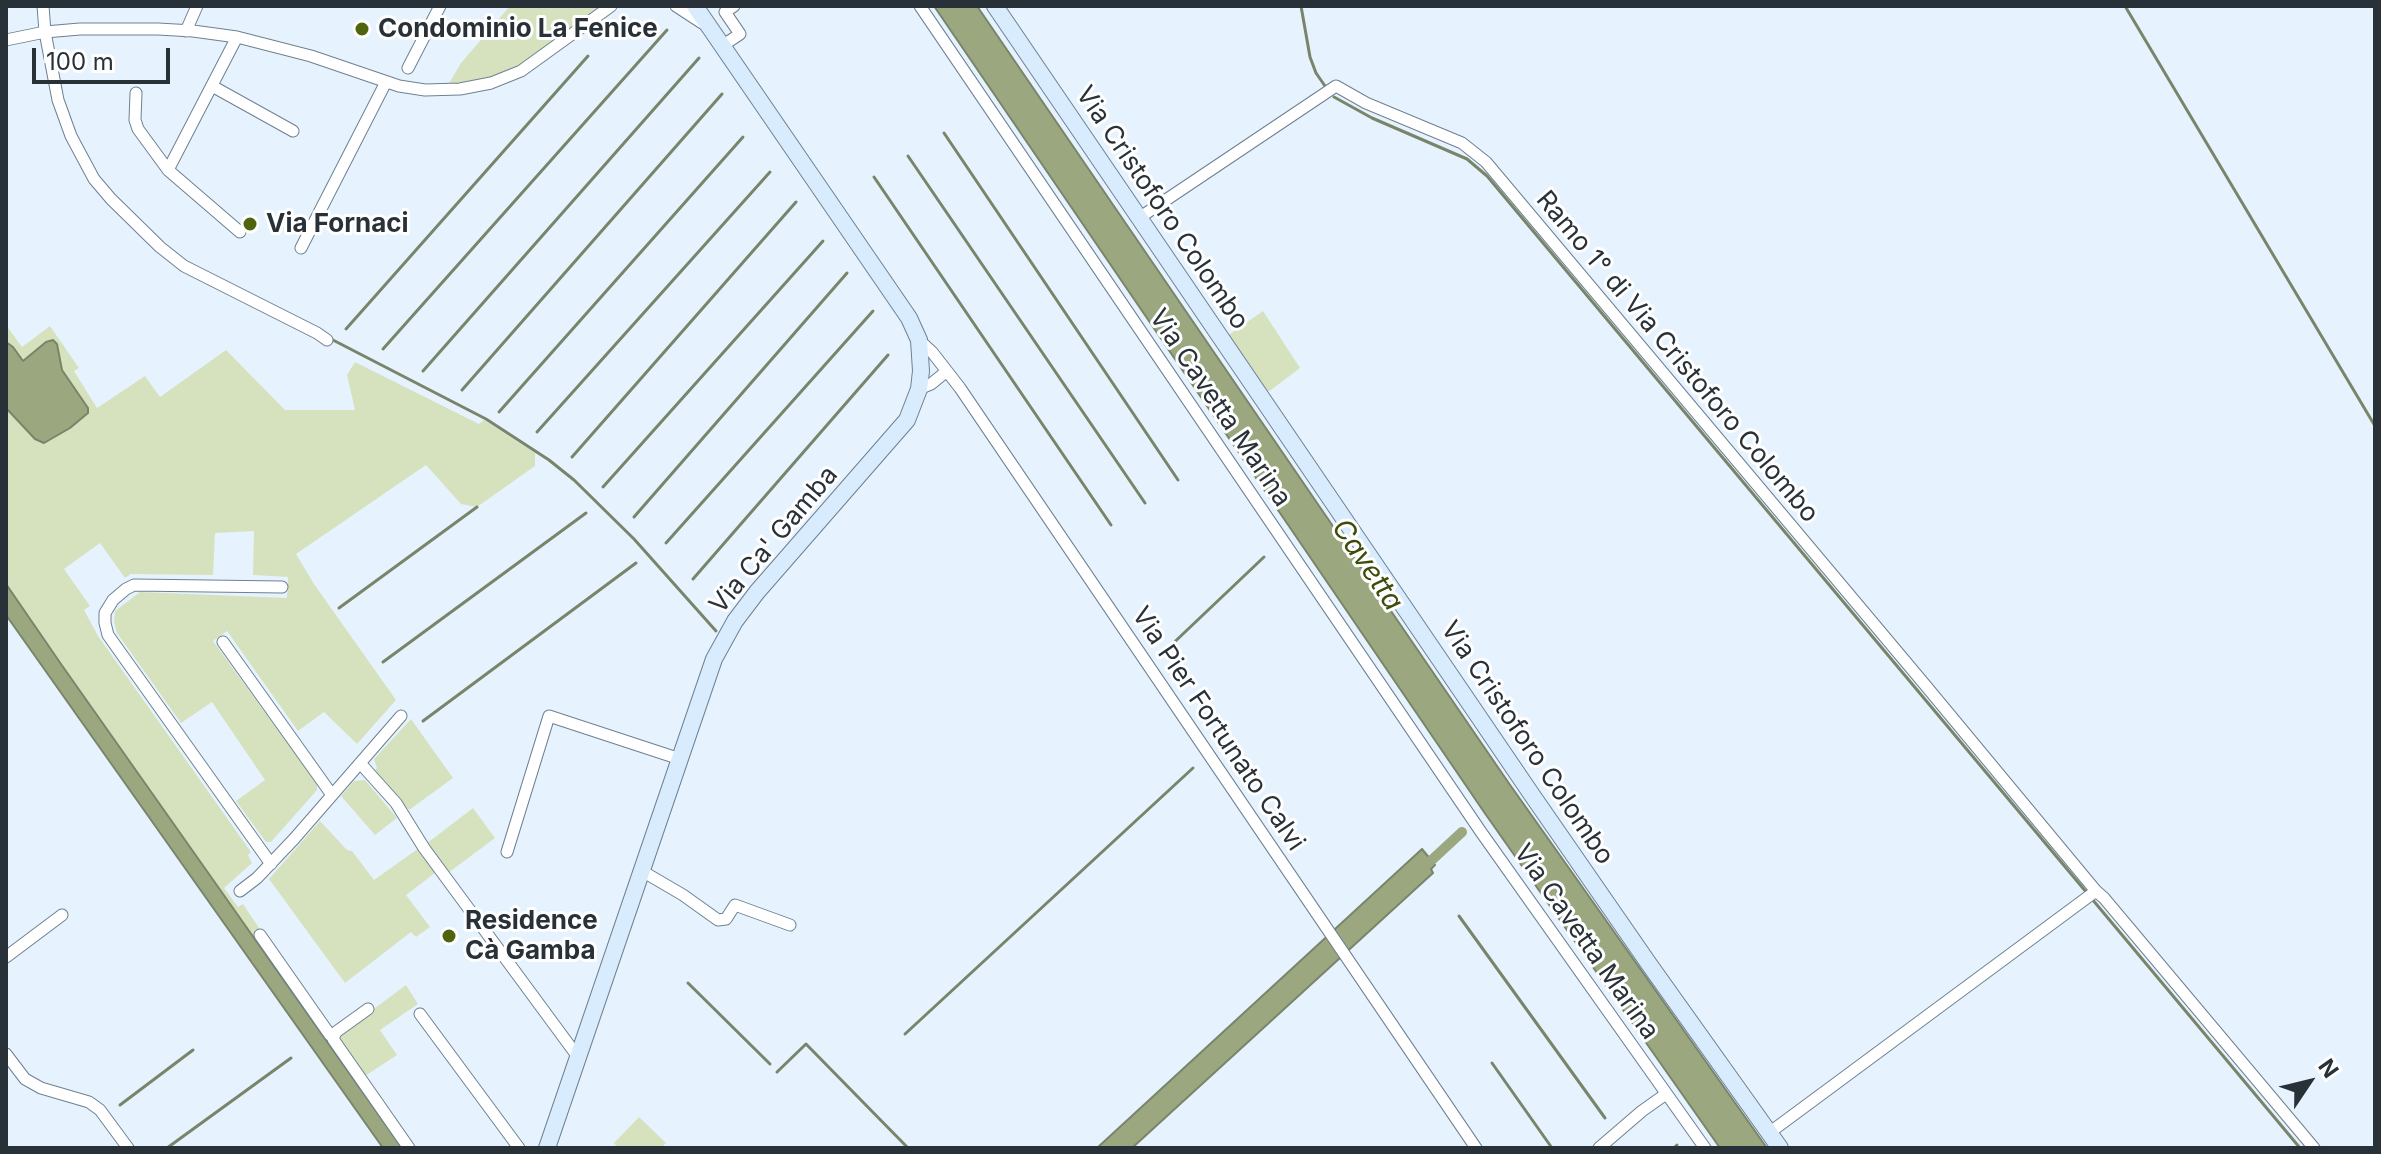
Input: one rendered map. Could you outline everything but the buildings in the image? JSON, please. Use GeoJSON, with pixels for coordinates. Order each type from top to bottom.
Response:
{"type":"FeatureCollection","features":[{"type":"Feature","properties":{"kind":"street"},"geometry":{"type":"LineString","coordinates":[[43,6],[58,100],[71,136],[94,179],[111,199],[184,266],[327,340]]}},
{"type":"Feature","properties":{"kind":"street"},"geometry":{"type":"LineString","coordinates":[[186,31],[197,6]]}},
{"type":"Feature","properties":{"kind":"street"},"geometry":{"type":"LineString","coordinates":[[408,68],[440,6]]}},
{"type":"Feature","properties":{"kind":"street"},"geometry":{"type":"LineString","coordinates":[[6,40],[45,32],[186,31],[237,37],[320,58],[386,82],[425,90],[460,89],[491,83],[521,71],[611,6]]}},
{"type":"Feature","properties":{"kind":"street"},"geometry":{"type":"LineString","coordinates":[[676,6],[718,38],[740,34],[725,12],[734,6]]}},
{"type":"Feature","properties":{"kind":"street","name":"Via Ca' Gamba"},"geometry":{"type":"LineString","coordinates":[[547,1148],[708,674],[735,621],[907,420],[919,389],[919,340],[909,318],[695,6]]}},
{"type":"Feature","properties":{"kind":"street","name":"Via Cavetta Marina"},"geometry":{"type":"LineString","coordinates":[[920,6],[1481,832],[1705,1148]]}},
{"type":"Feature","properties":{"kind":"street","name":"Via Cristoforo Colombo"},"geometry":{"type":"LineString","coordinates":[[995,6],[1549,819],[1780,1148]]}},
{"type":"Feature","properties":{"kind":"street"},"geometry":{"type":"LineString","coordinates":[[168,170],[237,37]]}},
{"type":"Feature","properties":{"kind":"street"},"geometry":{"type":"LineString","coordinates":[[301,248],[386,82]]}},
{"type":"Feature","properties":{"kind":"street"},"geometry":{"type":"LineString","coordinates":[[212,86],[293,131]]}},
{"type":"Feature","properties":{"kind":"street","name":"Ramo 1° di Via Cristoforo Colombo"},"geometry":{"type":"LineString","coordinates":[[1139,218],[1336,86],[1366,103],[1462,143],[1495,173],[1926,686],[2091,895]]}},
{"type":"Feature","properties":{"kind":"street"},"geometry":{"type":"LineString","coordinates":[[136,93],[135,120],[138,129],[168,170],[240,232]]}},
{"type":"Feature","properties":{"kind":"street","name":"Via Pier Fortunato Calvi"},"geometry":{"type":"LineString","coordinates":[[919,340],[947,371],[1476,1148]]}},
{"type":"Feature","properties":{"kind":"street"},"geometry":{"type":"LineString","coordinates":[[919,389],[947,371]]}},
{"type":"Feature","properties":{"kind":"street"},"geometry":{"type":"LineString","coordinates":[[271,864],[108,635],[105,613],[113,600],[134,585],[282,587]]}},
{"type":"Feature","properties":{"kind":"street"},"geometry":{"type":"LineString","coordinates":[[223,642],[332,795]]}},
{"type":"Feature","properties":{"kind":"street"},"geometry":{"type":"LineString","coordinates":[[240,891],[271,864],[401,716]]}},
{"type":"Feature","properties":{"kind":"street"},"geometry":{"type":"LineString","coordinates":[[507,852],[549,716],[680,759]]}},
{"type":"Feature","properties":{"kind":"street"},"geometry":{"type":"LineString","coordinates":[[360,763],[396,803],[424,848],[578,1057]]}},
{"type":"Feature","properties":{"kind":"street"},"geometry":{"type":"LineString","coordinates":[[642,871],[718,920],[726,919],[735,905],[790,925]]}},
{"type":"Feature","properties":{"kind":"street"},"geometry":{"type":"LineString","coordinates":[[1769,1133],[2091,895],[2314,1148]]}},
{"type":"Feature","properties":{"kind":"street"},"geometry":{"type":"LineString","coordinates":[[6,957],[62,915]]}},
{"type":"Feature","properties":{"kind":"street"},"geometry":{"type":"LineString","coordinates":[[260,935],[409,1148]]}},
{"type":"Feature","properties":{"kind":"street"},"geometry":{"type":"LineString","coordinates":[[333,1036],[368,1009]]}},
{"type":"Feature","properties":{"kind":"street"},"geometry":{"type":"LineString","coordinates":[[420,1014],[519,1148]]}},
{"type":"Feature","properties":{"kind":"street"},"geometry":{"type":"LineString","coordinates":[[6,1054],[25,1079],[41,1088],[89,1102],[100,1110],[128,1148]]}},
{"type":"Feature","properties":{"kind":"street"},"geometry":{"type":"LineString","coordinates":[[1599,1148],[1666,1094]]}},
{"type":"Feature","properties":{"kind":"shaded area"},"geometry":{"type":"Polygon","coordinates":[[[510,6],[604,6],[519,65],[491,77],[448,85],[461,63],[510,6]]]}},
{"type":"Feature","properties":{"kind":"shaded area","name":"Cavetta"},"geometry":{"type":"Polygon","coordinates":[[[934,6],[977,6],[1508,782],[1767,1148],[1720,1148],[1484,812],[934,6]]]}},
{"type":"Feature","properties":{"kind":"shaded area"},"geometry":{"type":"Polygon","coordinates":[[[1263,311],[1300,368],[1263,393],[1226,337],[1263,311]]]}},
{"type":"Feature","properties":{"kind":"shaded area"},"geometry":{"type":"Polygon","coordinates":[[[6,325],[22,347],[50,326],[79,368],[74,371],[97,408],[145,376],[160,397],[226,350],[285,410],[355,410],[347,375],[355,362],[479,424],[484,420],[535,453],[535,466],[477,507],[461,504],[426,465],[296,554],[396,700],[357,744],[324,712],[298,731],[227,631],[213,641],[317,784],[317,790],[271,842],[266,842],[236,801],[265,780],[212,702],[181,723],[117,633],[114,622],[115,611],[140,592],[287,598],[288,577],[253,575],[254,531],[215,533],[213,575],[131,574],[125,578],[100,543],[64,569],[90,606],[84,610],[98,636],[251,852],[248,855],[252,863],[224,888],[238,907],[243,904],[406,1148],[402,1148],[6,584],[6,325]]]}},
{"type":"Feature","properties":{"kind":"shaded area"},"geometry":{"type":"Polygon","coordinates":[[[53,340],[57,344],[62,370],[88,408],[88,413],[44,443],[35,439],[6,408],[6,342],[23,361],[53,340]]]}},
{"type":"Feature","properties":{"kind":"shaded area"},"geometry":{"type":"Polygon","coordinates":[[[6,584],[402,1148],[383,1148],[6,615],[6,584]]]}},
{"type":"Feature","properties":{"kind":"shaded area"},"geometry":{"type":"Polygon","coordinates":[[[411,719],[453,778],[409,810],[374,771],[377,768],[374,759],[411,719]]]}},
{"type":"Feature","properties":{"kind":"shaded area"},"geometry":{"type":"Polygon","coordinates":[[[365,780],[397,818],[375,835],[341,796],[354,781],[365,780]]]}},
{"type":"Feature","properties":{"kind":"shaded area"},"geometry":{"type":"Polygon","coordinates":[[[473,808],[495,838],[448,873],[426,844],[473,808]]]}},
{"type":"Feature","properties":{"kind":"shaded area"},"geometry":{"type":"Polygon","coordinates":[[[320,821],[347,850],[352,851],[374,880],[419,848],[435,873],[406,895],[430,927],[416,937],[411,932],[345,983],[269,879],[320,821]]]}},
{"type":"Feature","properties":{"kind":"shaded area"},"geometry":{"type":"Polygon","coordinates":[[[1422,849],[1435,865],[1431,869],[1433,873],[1132,1148],[1097,1148],[1422,849]]]}},
{"type":"Feature","properties":{"kind":"shaded area"},"geometry":{"type":"Polygon","coordinates":[[[406,985],[418,1004],[380,1030],[397,1055],[365,1076],[336,1037],[406,985]]]}},
{"type":"Feature","properties":{"kind":"shaded area"},"geometry":{"type":"Polygon","coordinates":[[[639,1117],[666,1143],[661,1148],[618,1148],[614,1143],[639,1117]]]}},
{"type":"Feature","properties":{"kind":"waterway"},"geometry":{"type":"LineString","coordinates":[[1301,6],[1310,57],[1325,86]]}},
{"type":"Feature","properties":{"kind":"waterway"},"geometry":{"type":"LineString","coordinates":[[2125,6],[2375,426]]}},
{"type":"Feature","properties":{"kind":"waterway"},"geometry":{"type":"LineString","coordinates":[[383,349],[667,30]]}},
{"type":"Feature","properties":{"kind":"waterway"},"geometry":{"type":"LineString","coordinates":[[346,329],[588,56]]}},
{"type":"Feature","properties":{"kind":"waterway"},"geometry":{"type":"LineString","coordinates":[[423,371],[699,58]]}},
{"type":"Feature","properties":{"kind":"waterway"},"geometry":{"type":"LineString","coordinates":[[462,390],[722,94]]}},
{"type":"Feature","properties":{"kind":"waterway"},"geometry":{"type":"LineString","coordinates":[[1334,97],[1372,118],[1467,159],[1487,176],[2087,893]]}},
{"type":"Feature","properties":{"kind":"waterway"},"geometry":{"type":"LineString","coordinates":[[944,133],[1178,480]]}},
{"type":"Feature","properties":{"kind":"waterway"},"geometry":{"type":"LineString","coordinates":[[499,412],[743,137]]}},
{"type":"Feature","properties":{"kind":"waterway"},"geometry":{"type":"LineString","coordinates":[[908,156],[1145,503]]}},
{"type":"Feature","properties":{"kind":"waterway"},"geometry":{"type":"LineString","coordinates":[[537,432],[770,172]]}},
{"type":"Feature","properties":{"kind":"waterway"},"geometry":{"type":"LineString","coordinates":[[874,177],[1111,525]]}},
{"type":"Feature","properties":{"kind":"waterway"},"geometry":{"type":"LineString","coordinates":[[572,457],[796,202]]}},
{"type":"Feature","properties":{"kind":"waterway"},"geometry":{"type":"LineString","coordinates":[[603,487],[823,241]]}},
{"type":"Feature","properties":{"kind":"waterway"},"geometry":{"type":"LineString","coordinates":[[634,517],[847,273]]}},
{"type":"Feature","properties":{"kind":"waterway"},"geometry":{"type":"LineString","coordinates":[[666,543],[873,311]]}},
{"type":"Feature","properties":{"kind":"waterway"},"geometry":{"type":"LineString","coordinates":[[331,339],[486,419],[549,460],[634,539],[716,631]]}},
{"type":"Feature","properties":{"kind":"waterway"},"geometry":{"type":"LineString","coordinates":[[693,579],[888,355]]}},
{"type":"Feature","properties":{"kind":"waterway"},"geometry":{"type":"LineString","coordinates":[[339,608],[477,507]]}},
{"type":"Feature","properties":{"kind":"waterway"},"geometry":{"type":"LineString","coordinates":[[383,662],[586,513]]}},
{"type":"Feature","properties":{"kind":"waterway"},"geometry":{"type":"LineString","coordinates":[[1165,651],[1264,557]]}},
{"type":"Feature","properties":{"kind":"waterway"},"geometry":{"type":"LineString","coordinates":[[423,721],[636,563]]}},
{"type":"Feature","properties":{"kind":"waterway"},"geometry":{"type":"LineString","coordinates":[[905,1034],[1193,768]]}},
{"type":"Feature","properties":{"kind":"waterway"},"geometry":{"type":"LineString","coordinates":[[1421,870],[1462,832]]}},
{"type":"Feature","properties":{"kind":"waterway"},"geometry":{"type":"LineString","coordinates":[[2092,899],[2300,1148]]}},
{"type":"Feature","properties":{"kind":"waterway"},"geometry":{"type":"LineString","coordinates":[[1459,916],[1605,1118]]}},
{"type":"Feature","properties":{"kind":"waterway"},"geometry":{"type":"LineString","coordinates":[[688,983],[770,1064]]}},
{"type":"Feature","properties":{"kind":"waterway"},"geometry":{"type":"LineString","coordinates":[[777,1072],[806,1044],[908,1148]]}},
{"type":"Feature","properties":{"kind":"waterway"},"geometry":{"type":"LineString","coordinates":[[120,1105],[193,1050]]}},
{"type":"Feature","properties":{"kind":"waterway"},"geometry":{"type":"LineString","coordinates":[[167,1148],[291,1058]]}},
{"type":"Feature","properties":{"kind":"waterway"},"geometry":{"type":"LineString","coordinates":[[1492,1063],[1552,1148]]}},
{"type":"Feature","properties":{"kind":"waterway"},"geometry":{"type":"LineString","coordinates":[[1674,1148],[1677,1145]]}},
{"type":"Feature","properties":{"kind":"place","name":"Condominio La Fenice"},"geometry":{"type":"Point","coordinates":[362,29]}},
{"type":"Feature","properties":{"kind":"place","name":"Via Fornaci"},"geometry":{"type":"Point","coordinates":[250,224]}},
{"type":"Feature","properties":{"kind":"place","name":"Residence Cà Gamba"},"geometry":{"type":"Point","coordinates":[449,936]}}]}
